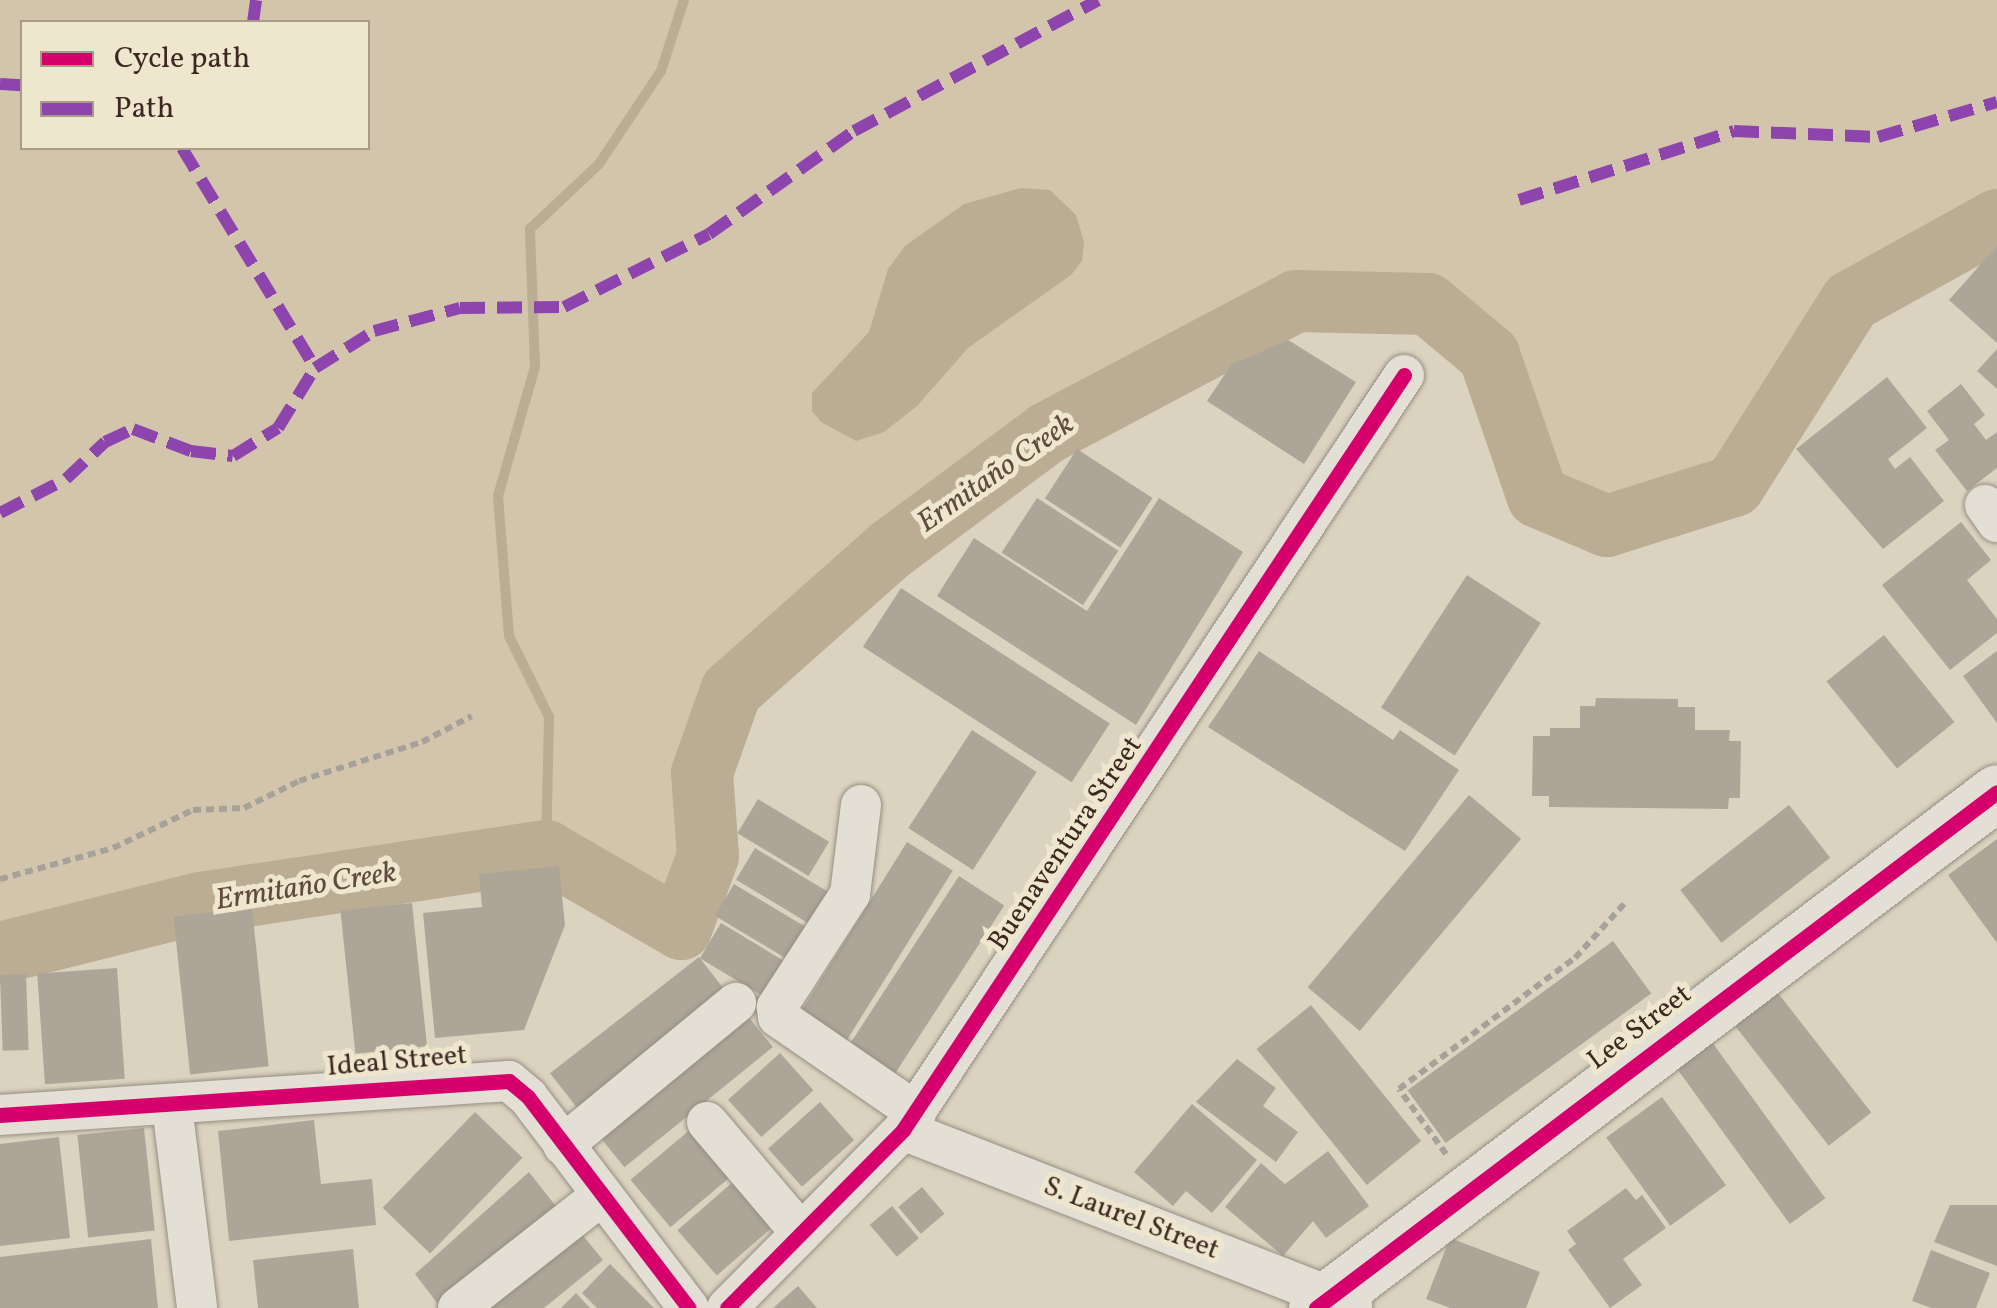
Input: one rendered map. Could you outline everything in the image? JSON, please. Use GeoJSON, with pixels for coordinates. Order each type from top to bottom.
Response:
{"type":"FeatureCollection","features":[{"type":"Feature","properties":{"kind":"street","name":"Buenaventura Street"},"geometry":{"type":"LineString","coordinates":[[727,1308],[910,1121],[1404,375]]}},
{"type":"Feature","properties":{"kind":"street","name":"Lee Street"},"geometry":{"type":"LineString","coordinates":[[1334,1304],[1997,792]]}},
{"type":"Feature","properties":{"kind":"street","name":"S. Laurel Street"},"geometry":{"type":"LineString","coordinates":[[860,805],[850,894],[777,1007],[778,1018],[910,1121],[1334,1304]]}},
{"type":"Feature","properties":{"kind":"street"},"geometry":{"type":"LineString","coordinates":[[563,1146],[736,1003]]}},
{"type":"Feature","properties":{"kind":"street","name":"Ideal Street"},"geometry":{"type":"LineString","coordinates":[[0,1115],[509,1081],[689,1308]]}},
{"type":"Feature","properties":{"kind":"street"},"geometry":{"type":"LineString","coordinates":[[172,1106],[197,1308]]}},
{"type":"Feature","properties":{"kind":"street"},"geometry":{"type":"LineString","coordinates":[[707,1122],[802,1233]]}},
{"type":"Feature","properties":{"kind":"street"},"geometry":{"type":"LineString","coordinates":[[458,1308],[602,1195]]}},
{"type":"Feature","properties":{"kind":"path"},"geometry":{"type":"LineString","coordinates":[[0,879],[112,848],[193,810],[244,808],[299,781],[422,742],[472,716]]}},
{"type":"Feature","properties":{"kind":"path"},"geometry":{"type":"LineString","coordinates":[[1444,1152],[1398,1089],[1575,958],[1624,904]]}},
{"type":"Feature","properties":{"kind":"shaded area"},"geometry":{"type":"Polygon","coordinates":[[[0,0],[1997,0],[1997,220],[1851,301],[1734,486],[1607,526],[1538,497],[1499,399],[1428,304],[1296,301],[1047,433],[891,549],[731,691],[702,773],[708,856],[681,929],[546,851],[201,903],[0,953],[0,0]]]}},
{"type":"Feature","properties":{"kind":"shaded area"},"geometry":{"type":"Polygon","coordinates":[[[1021,188],[1050,190],[1076,215],[1084,242],[1082,261],[1071,275],[968,348],[917,406],[884,432],[856,441],[821,422],[812,411],[812,393],[869,332],[888,269],[905,246],[964,204],[1021,188]]]}},
{"type":"Feature","properties":{"kind":"building"},"geometry":{"type":"Polygon","coordinates":[[[1997,246],[1997,343],[1949,300],[1997,246]]]}},
{"type":"Feature","properties":{"kind":"building"},"geometry":{"type":"Polygon","coordinates":[[[1288,340],[1356,382],[1304,464],[1207,401],[1231,365],[1288,340]]]}},
{"type":"Feature","properties":{"kind":"building"},"geometry":{"type":"Polygon","coordinates":[[[1997,349],[1997,389],[1977,371],[1997,349]]]}},
{"type":"Feature","properties":{"kind":"building"},"geometry":{"type":"Polygon","coordinates":[[[1887,377],[1927,428],[1888,459],[1895,469],[1910,457],[1944,501],[1883,549],[1796,449],[1887,377]]]}},
{"type":"Feature","properties":{"kind":"building"},"geometry":{"type":"Polygon","coordinates":[[[1961,384],[1985,415],[1974,424],[1986,440],[1997,432],[1997,468],[1967,491],[1935,450],[1949,440],[1927,411],[1961,384]]]}},
{"type":"Feature","properties":{"kind":"building"},"geometry":{"type":"Polygon","coordinates":[[[1077,449],[1152,498],[1120,547],[1045,498],[1077,449]]]}},
{"type":"Feature","properties":{"kind":"building"},"geometry":{"type":"Polygon","coordinates":[[[1037,498],[1118,551],[1083,605],[1002,553],[1037,498]]]}},
{"type":"Feature","properties":{"kind":"building"},"geometry":{"type":"Polygon","coordinates":[[[1159,498],[1243,552],[1136,725],[937,596],[974,538],[1087,611],[1159,498]]]}},
{"type":"Feature","properties":{"kind":"building"},"geometry":{"type":"Polygon","coordinates":[[[1961,522],[1991,560],[1967,580],[1997,619],[1997,633],[1950,670],[1882,585],[1961,522]]]}},
{"type":"Feature","properties":{"kind":"building"},"geometry":{"type":"Polygon","coordinates":[[[1467,575],[1541,623],[1455,755],[1381,708],[1467,575]]]}},
{"type":"Feature","properties":{"kind":"building"},"geometry":{"type":"Polygon","coordinates":[[[901,588],[1110,724],[1072,782],[863,647],[901,588]]]}},
{"type":"Feature","properties":{"kind":"building"},"geometry":{"type":"Polygon","coordinates":[[[1884,635],[1954,722],[1897,769],[1826,682],[1884,635]]]}},
{"type":"Feature","properties":{"kind":"building"},"geometry":{"type":"Polygon","coordinates":[[[1259,651],[1393,740],[1400,730],[1459,770],[1405,851],[1208,727],[1259,651]]]}},
{"type":"Feature","properties":{"kind":"building"},"geometry":{"type":"Polygon","coordinates":[[[1997,651],[1997,723],[1963,676],[1997,651]]]}},
{"type":"Feature","properties":{"kind":"building"},"geometry":{"type":"Polygon","coordinates":[[[1596,698],[1678,699],[1678,707],[1695,707],[1695,730],[1730,730],[1729,741],[1741,741],[1740,798],[1729,798],[1728,809],[1549,807],[1549,796],[1532,796],[1533,736],[1550,736],[1550,728],[1580,728],[1580,706],[1595,706],[1596,698]]]}},
{"type":"Feature","properties":{"kind":"building"},"geometry":{"type":"Polygon","coordinates":[[[972,730],[1037,772],[973,870],[908,828],[972,730]]]}},
{"type":"Feature","properties":{"kind":"building"},"geometry":{"type":"Polygon","coordinates":[[[1469,795],[1521,839],[1360,1031],[1308,987],[1469,795]]]}},
{"type":"Feature","properties":{"kind":"building"},"geometry":{"type":"Polygon","coordinates":[[[758,799],[829,842],[809,876],[737,833],[758,799]]]}},
{"type":"Feature","properties":{"kind":"building"},"geometry":{"type":"Polygon","coordinates":[[[1789,805],[1830,858],[1722,943],[1680,890],[1789,805]]]}},
{"type":"Feature","properties":{"kind":"building"},"geometry":{"type":"Polygon","coordinates":[[[1997,839],[1997,943],[1948,875],[1997,839]]]}},
{"type":"Feature","properties":{"kind":"building"},"geometry":{"type":"Polygon","coordinates":[[[907,842],[953,871],[838,1055],[792,1026],[907,842]]]}},
{"type":"Feature","properties":{"kind":"building"},"geometry":{"type":"Polygon","coordinates":[[[755,848],[830,893],[811,925],[736,880],[755,848]]]}},
{"type":"Feature","properties":{"kind":"building"},"geometry":{"type":"Polygon","coordinates":[[[559,866],[565,925],[524,1030],[435,1038],[423,913],[482,907],[479,874],[559,866]]]}},
{"type":"Feature","properties":{"kind":"building"},"geometry":{"type":"Polygon","coordinates":[[[959,876],[1004,905],[888,1084],[843,1055],[959,876]]]}},
{"type":"Feature","properties":{"kind":"building"},"geometry":{"type":"Polygon","coordinates":[[[734,884],[812,931],[793,963],[715,916],[734,884]]]}},
{"type":"Feature","properties":{"kind":"building"},"geometry":{"type":"Polygon","coordinates":[[[412,903],[427,1046],[355,1054],[340,911],[412,903]]]}},
{"type":"Feature","properties":{"kind":"building"},"geometry":{"type":"Polygon","coordinates":[[[252,908],[269,1066],[190,1074],[173,916],[252,908]]]}},
{"type":"Feature","properties":{"kind":"building"},"geometry":{"type":"Polygon","coordinates":[[[721,923],[787,963],[766,998],[700,958],[721,923]]]}},
{"type":"Feature","properties":{"kind":"building"},"geometry":{"type":"Polygon","coordinates":[[[1613,941],[1651,994],[1446,1143],[1408,1090],[1613,941]]]}},
{"type":"Feature","properties":{"kind":"building"},"geometry":{"type":"Polygon","coordinates":[[[699,957],[730,997],[581,1114],[550,1073],[699,957]]]}},
{"type":"Feature","properties":{"kind":"building"},"geometry":{"type":"Polygon","coordinates":[[[117,968],[125,1079],[45,1084],[37,974],[117,968]]]}},
{"type":"Feature","properties":{"kind":"building"},"geometry":{"type":"Polygon","coordinates":[[[26,974],[29,1050],[3,1051],[0,975],[26,974]]]}},
{"type":"Feature","properties":{"kind":"building"},"geometry":{"type":"Polygon","coordinates":[[[1774,988],[1871,1113],[1829,1146],[1731,1021],[1774,988]]]}},
{"type":"Feature","properties":{"kind":"building"},"geometry":{"type":"Polygon","coordinates":[[[1311,1005],[1421,1141],[1367,1185],[1257,1049],[1311,1005]]]}},
{"type":"Feature","properties":{"kind":"building"},"geometry":{"type":"Polygon","coordinates":[[[742,1009],[773,1047],[624,1167],[594,1129],[742,1009]]]}},
{"type":"Feature","properties":{"kind":"building"},"geometry":{"type":"Polygon","coordinates":[[[1709,1038],[1825,1198],[1790,1224],[1673,1064],[1709,1038]]]}},
{"type":"Feature","properties":{"kind":"building"},"geometry":{"type":"Polygon","coordinates":[[[780,1053],[813,1090],[761,1137],[728,1100],[780,1053]]]}},
{"type":"Feature","properties":{"kind":"building"},"geometry":{"type":"Polygon","coordinates":[[[1237,1059],[1276,1088],[1263,1106],[1298,1132],[1276,1162],[1196,1102],[1237,1059]]]}},
{"type":"Feature","properties":{"kind":"building"},"geometry":{"type":"Polygon","coordinates":[[[1662,1097],[1726,1185],[1670,1226],[1606,1138],[1662,1097]]]}},
{"type":"Feature","properties":{"kind":"building"},"geometry":{"type":"Polygon","coordinates":[[[820,1102],[854,1140],[802,1187],[768,1149],[820,1102]]]}},
{"type":"Feature","properties":{"kind":"building"},"geometry":{"type":"Polygon","coordinates":[[[1192,1104],[1257,1160],[1212,1213],[1186,1191],[1173,1206],[1134,1172],[1192,1104]]]}},
{"type":"Feature","properties":{"kind":"building"},"geometry":{"type":"Polygon","coordinates":[[[475,1112],[522,1158],[430,1254],[383,1208],[475,1112]]]}},
{"type":"Feature","properties":{"kind":"building"},"geometry":{"type":"Polygon","coordinates":[[[314,1120],[321,1184],[372,1179],[376,1225],[229,1241],[218,1131],[314,1120]]]}},
{"type":"Feature","properties":{"kind":"building"},"geometry":{"type":"Polygon","coordinates":[[[144,1128],[155,1230],[88,1237],[77,1135],[144,1128]]]}},
{"type":"Feature","properties":{"kind":"building"},"geometry":{"type":"Polygon","coordinates":[[[691,1129],[731,1176],[670,1227],[630,1180],[691,1129]]]}},
{"type":"Feature","properties":{"kind":"building"},"geometry":{"type":"Polygon","coordinates":[[[59,1137],[70,1238],[0,1246],[0,1144],[59,1137]]]}},
{"type":"Feature","properties":{"kind":"building"},"geometry":{"type":"Polygon","coordinates":[[[1328,1151],[1369,1206],[1326,1238],[1313,1221],[1283,1256],[1225,1207],[1261,1163],[1285,1184],[1328,1151]]]}},
{"type":"Feature","properties":{"kind":"building"},"geometry":{"type":"Polygon","coordinates":[[[529,1172],[562,1214],[441,1308],[415,1274],[529,1172]]]}},
{"type":"Feature","properties":{"kind":"building"},"geometry":{"type":"Polygon","coordinates":[[[734,1181],[773,1226],[717,1275],[677,1230],[734,1181]]]}},
{"type":"Feature","properties":{"kind":"building"},"geometry":{"type":"Polygon","coordinates":[[[922,1187],[944,1214],[921,1234],[898,1207],[922,1187]]]}},
{"type":"Feature","properties":{"kind":"building"},"geometry":{"type":"Polygon","coordinates":[[[1626,1188],[1636,1200],[1642,1195],[1666,1228],[1623,1259],[1642,1285],[1610,1308],[1568,1250],[1576,1244],[1567,1231],[1626,1188]]]}},
{"type":"Feature","properties":{"kind":"building"},"geometry":{"type":"Polygon","coordinates":[[[1950,1205],[1997,1205],[1997,1266],[1934,1242],[1950,1205]]]}},
{"type":"Feature","properties":{"kind":"building"},"geometry":{"type":"Polygon","coordinates":[[[892,1206],[919,1238],[897,1257],[870,1225],[892,1206]]]}},
{"type":"Feature","properties":{"kind":"building"},"geometry":{"type":"Polygon","coordinates":[[[571,1221],[603,1260],[544,1308],[465,1308],[571,1221]]]}},
{"type":"Feature","properties":{"kind":"building"},"geometry":{"type":"Polygon","coordinates":[[[1450,1238],[1540,1272],[1526,1308],[1450,1308],[1426,1299],[1450,1238]]]}},
{"type":"Feature","properties":{"kind":"building"},"geometry":{"type":"Polygon","coordinates":[[[151,1239],[158,1308],[0,1308],[0,1257],[151,1239]]]}},
{"type":"Feature","properties":{"kind":"building"},"geometry":{"type":"Polygon","coordinates":[[[353,1249],[359,1308],[258,1308],[253,1260],[353,1249]]]}},
{"type":"Feature","properties":{"kind":"building"},"geometry":{"type":"Polygon","coordinates":[[[1931,1250],[1990,1273],[1976,1308],[1931,1308],[1912,1301],[1931,1250]]]}},
{"type":"Feature","properties":{"kind":"building"},"geometry":{"type":"Polygon","coordinates":[[[610,1264],[654,1308],[597,1308],[582,1293],[610,1264]]]}},
{"type":"Feature","properties":{"kind":"building"},"geometry":{"type":"Polygon","coordinates":[[[798,1286],[817,1308],[773,1308],[798,1286]]]}},
{"type":"Feature","properties":{"kind":"building"},"geometry":{"type":"Polygon","coordinates":[[[576,1293],[590,1308],[561,1308],[576,1293]]]}},
{"type":"Feature","properties":{"kind":"waterway"},"geometry":{"type":"LineString","coordinates":[[546,851],[549,717],[509,636],[498,496],[535,367],[530,229],[599,164],[661,71],[684,0]]}},
{"type":"Feature","properties":{"kind":"waterway","name":"Ermitaño Creek"},"geometry":{"type":"LineString","coordinates":[[0,953],[201,903],[546,851],[681,929],[708,856],[702,773],[731,691],[891,549],[1047,433],[1296,301],[1428,304],[1489,355],[1538,497],[1607,526],[1734,486],[1851,301],[1997,220]]}},
{"type":"Feature","properties":{"kind":"marked path"},"geometry":{"type":"LineString","coordinates":[[253,20],[256,0]]}},
{"type":"Feature","properties":{"kind":"marked path"},"geometry":{"type":"LineString","coordinates":[[0,513],[66,479],[105,442],[133,429],[191,451],[233,456],[278,428],[315,368],[374,331],[460,308],[564,307],[709,234],[854,131],[1098,0]]}},
{"type":"Feature","properties":{"kind":"marked path"},"geometry":{"type":"LineString","coordinates":[[0,84],[20,85]]}},
{"type":"Feature","properties":{"kind":"marked path"},"geometry":{"type":"LineString","coordinates":[[1519,200],[1734,131],[1878,137],[1997,102]]}},
{"type":"Feature","properties":{"kind":"marked path"},"geometry":{"type":"LineString","coordinates":[[183,150],[315,368]]}},
{"type":"Feature","properties":{"kind":"cycle path"},"geometry":{"type":"LineString","coordinates":[[727,1308],[903,1130],[1404,375]]}},
{"type":"Feature","properties":{"kind":"cycle path"},"geometry":{"type":"LineString","coordinates":[[1316,1308],[1997,792]]}},
{"type":"Feature","properties":{"kind":"cycle path"},"geometry":{"type":"LineString","coordinates":[[0,1115],[509,1081],[528,1097],[689,1308]]}}]}
